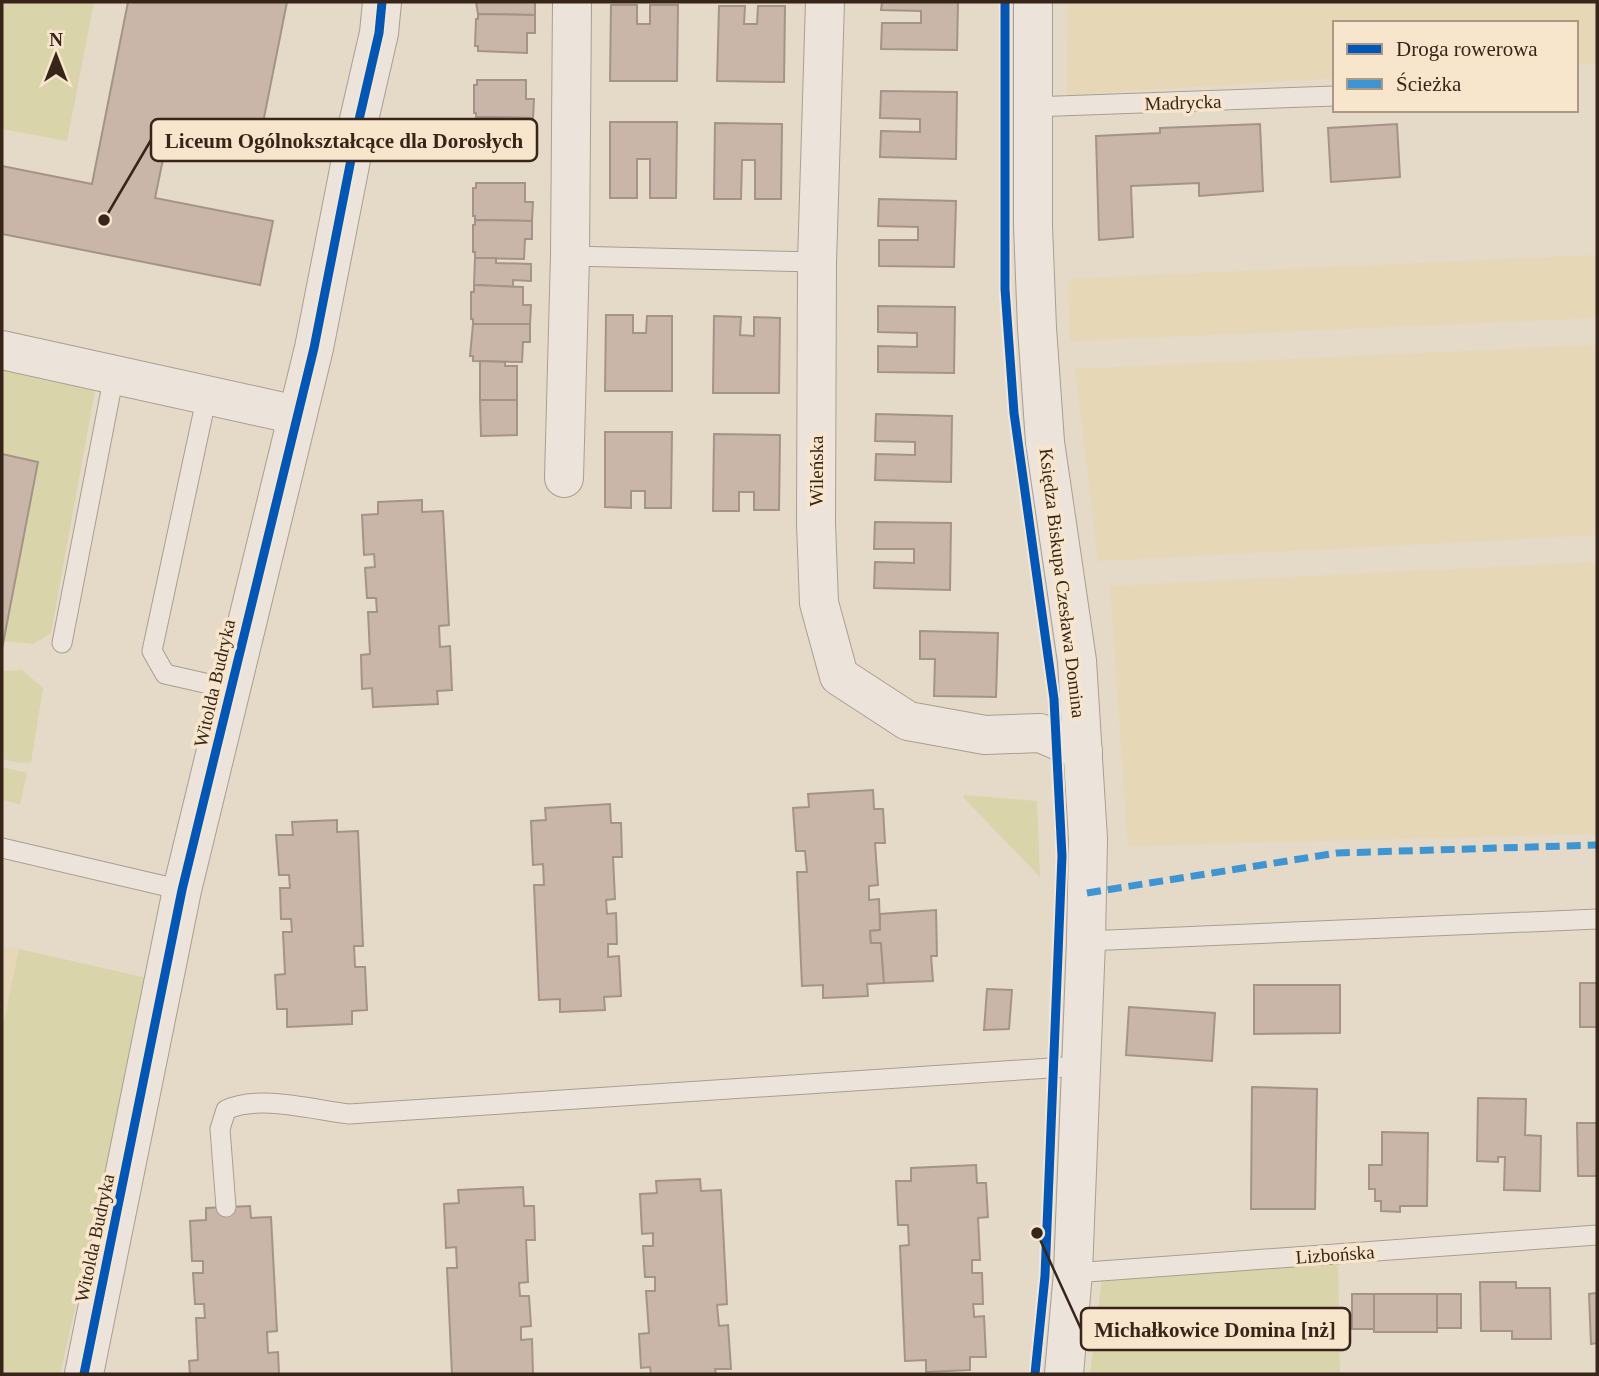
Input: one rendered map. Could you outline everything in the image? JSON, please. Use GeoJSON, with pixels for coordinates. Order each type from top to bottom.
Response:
{"type":"FeatureCollection","features":[{"type":"Feature","properties":{"kind":"street","name":"Witolda Budryka"},"geometry":{"type":"LineString","coordinates":[[84,1374],[183,890],[314,348],[358,124],[379,33],[382,2]]}},
{"type":"Feature","properties":{"kind":"street"},"geometry":{"type":"LineString","coordinates":[[564,478],[570,256],[572,2]]}},
{"type":"Feature","properties":{"kind":"street","name":"Wileńska"},"geometry":{"type":"LineString","coordinates":[[825,2],[817,262],[816,524],[818,603],[839,676],[908,721],[985,735],[1040,733],[1083,751]]}},
{"type":"Feature","properties":{"kind":"street","name":"Księdza Biskupa Czesława Domina"},"geometry":{"type":"LineString","coordinates":[[1033,2],[1031,107],[1034,261],[1045,442],[1075,649],[1088,838],[1073,1273],[1064,1374]]}},
{"type":"Feature","properties":{"kind":"street"},"geometry":{"type":"LineString","coordinates":[[2,350],[297,415]]}},
{"type":"Feature","properties":{"kind":"lane","name":"Madrycka"},"geometry":{"type":"LineString","coordinates":[[1031,107],[1333,96]]}},
{"type":"Feature","properties":{"kind":"lane"},"geometry":{"type":"LineString","coordinates":[[570,256],[817,262]]}},
{"type":"Feature","properties":{"kind":"lane"},"geometry":{"type":"LineString","coordinates":[[62,643],[114,375]]}},
{"type":"Feature","properties":{"kind":"lane"},"geometry":{"type":"LineString","coordinates":[[207,395],[152,651],[165,674],[231,690]]}},
{"type":"Feature","properties":{"kind":"lane"},"geometry":{"type":"LineString","coordinates":[[2,848],[183,890]]}},
{"type":"Feature","properties":{"kind":"lane"},"geometry":{"type":"LineString","coordinates":[[1086,941],[1597,919]]}},
{"type":"Feature","properties":{"kind":"lane"},"geometry":{"type":"LineString","coordinates":[[226,1207],[220,1129],[226,1110],[238,1104],[265,1103],[349,1114],[1082,1066]]}},
{"type":"Feature","properties":{"kind":"lane","name":"Lizbońska"},"geometry":{"type":"LineString","coordinates":[[1073,1273],[1597,1235]]}},
{"type":"Feature","properties":{"kind":"shaded area"},"geometry":{"type":"Polygon","coordinates":[[[2,2],[94,2],[67,141],[2,129],[2,2]]]}},
{"type":"Feature","properties":{"kind":"shaded area"},"geometry":{"type":"Polygon","coordinates":[[[1068,2],[1597,2],[1597,64],[1578,65],[1578,21],[1333,21],[1333,78],[1067,95],[1068,2]]]}},
{"type":"Feature","properties":{"kind":"shaded area"},"geometry":{"type":"Polygon","coordinates":[[[1597,255],[1597,318],[1070,341],[1068,279],[1597,255]]]}},
{"type":"Feature","properties":{"kind":"shaded area"},"geometry":{"type":"Polygon","coordinates":[[[1597,345],[1597,535],[1098,561],[1075,369],[1597,345]]]}},
{"type":"Feature","properties":{"kind":"shaded area"},"geometry":{"type":"Polygon","coordinates":[[[2,362],[96,385],[51,633],[33,644],[3,641],[38,462],[2,454],[2,362]]]}},
{"type":"Feature","properties":{"kind":"shaded area"},"geometry":{"type":"Polygon","coordinates":[[[1597,562],[1597,834],[1128,846],[1110,586],[1597,562]]]}},
{"type":"Feature","properties":{"kind":"shaded area"},"geometry":{"type":"Polygon","coordinates":[[[22,670],[43,688],[31,762],[20,763],[2,759],[2,671],[22,670]]]}},
{"type":"Feature","properties":{"kind":"shaded area"},"geometry":{"type":"Polygon","coordinates":[[[2,767],[27,773],[20,804],[2,800],[2,767]]]}},
{"type":"Feature","properties":{"kind":"shaded area"},"geometry":{"type":"Polygon","coordinates":[[[963,797],[1037,801],[1040,877],[963,797]]]}},
{"type":"Feature","properties":{"kind":"shaded area"},"geometry":{"type":"Polygon","coordinates":[[[2,946],[19,949],[2,1032],[2,946]]]}},
{"type":"Feature","properties":{"kind":"shaded area"},"geometry":{"type":"Polygon","coordinates":[[[19,949],[151,979],[60,1374],[2,1374],[2,1032],[19,949]]]}},
{"type":"Feature","properties":{"kind":"shaded area"},"geometry":{"type":"Polygon","coordinates":[[[1338,1262],[1340,1374],[1090,1374],[1102,1278],[1338,1262]]]}},
{"type":"Feature","properties":{"kind":"building"},"geometry":{"type":"Polygon","coordinates":[[[128,2],[287,2],[257,153],[168,135],[155,198],[273,221],[260,285],[2,234],[2,166],[92,184],[128,2]]]}},
{"type":"Feature","properties":{"kind":"building"},"geometry":{"type":"Polygon","coordinates":[[[476,2],[535,2],[535,15],[478,14],[476,2]]]}},
{"type":"Feature","properties":{"kind":"building"},"geometry":{"type":"Polygon","coordinates":[[[882,2],[958,2],[957,50],[881,49],[882,23],[921,23],[921,11],[881,10],[882,2]]]}},
{"type":"Feature","properties":{"kind":"building"},"geometry":{"type":"Polygon","coordinates":[[[611,5],[637,5],[637,24],[650,24],[650,5],[678,5],[677,81],[610,81],[611,5]]]}},
{"type":"Feature","properties":{"kind":"building"},"geometry":{"type":"Polygon","coordinates":[[[719,6],[745,6],[744,24],[757,24],[758,6],[785,6],[784,82],[717,81],[719,6]]]}},
{"type":"Feature","properties":{"kind":"building"},"geometry":{"type":"Polygon","coordinates":[[[478,14],[535,15],[535,33],[527,33],[527,53],[478,51],[478,46],[475,46],[478,14]]]}},
{"type":"Feature","properties":{"kind":"building"},"geometry":{"type":"Polygon","coordinates":[[[477,80],[526,80],[526,99],[534,99],[533,118],[476,117],[474,85],[477,85],[477,80]]]}},
{"type":"Feature","properties":{"kind":"building"},"geometry":{"type":"Polygon","coordinates":[[[881,91],[957,92],[956,159],[880,157],[881,131],[920,132],[920,119],[880,118],[881,91]]]}},
{"type":"Feature","properties":{"kind":"building"},"geometry":{"type":"Polygon","coordinates":[[[476,117],[533,118],[533,136],[526,136],[526,156],[476,155],[476,117]]]}},
{"type":"Feature","properties":{"kind":"building"},"geometry":{"type":"Polygon","coordinates":[[[610,122],[677,122],[676,198],[650,198],[650,159],[637,159],[637,198],[610,198],[610,122]]]}},
{"type":"Feature","properties":{"kind":"building"},"geometry":{"type":"Polygon","coordinates":[[[715,123],[782,124],[781,199],[755,199],[755,160],[742,160],[741,199],[714,199],[715,123]]]}},
{"type":"Feature","properties":{"kind":"building"},"geometry":{"type":"Polygon","coordinates":[[[1260,124],[1263,191],[1199,196],[1199,183],[1131,186],[1133,237],[1099,240],[1096,136],[1160,133],[1160,128],[1260,124]]]}},
{"type":"Feature","properties":{"kind":"building"},"geometry":{"type":"Polygon","coordinates":[[[1397,124],[1400,177],[1331,182],[1328,128],[1397,124]]]}},
{"type":"Feature","properties":{"kind":"building"},"geometry":{"type":"Polygon","coordinates":[[[476,183],[525,183],[525,202],[533,202],[532,221],[475,220],[473,188],[476,188],[476,183]]]}},
{"type":"Feature","properties":{"kind":"building"},"geometry":{"type":"Polygon","coordinates":[[[879,199],[956,201],[954,267],[879,266],[879,240],[918,240],[918,227],[878,226],[879,199]]]}},
{"type":"Feature","properties":{"kind":"building"},"geometry":{"type":"Polygon","coordinates":[[[475,220],[532,221],[532,239],[525,239],[524,259],[475,258],[475,220]]]}},
{"type":"Feature","properties":{"kind":"building"},"geometry":{"type":"Polygon","coordinates":[[[475,258],[496,258],[496,263],[531,264],[531,281],[513,280],[513,287],[474,285],[475,258]]]}},
{"type":"Feature","properties":{"kind":"building"},"geometry":{"type":"Polygon","coordinates":[[[474,285],[523,287],[523,305],[531,305],[530,324],[473,324],[471,292],[474,292],[474,285]]]}},
{"type":"Feature","properties":{"kind":"building"},"geometry":{"type":"Polygon","coordinates":[[[878,306],[955,307],[954,373],[878,372],[878,346],[917,347],[917,333],[878,332],[878,306]]]}},
{"type":"Feature","properties":{"kind":"building"},"geometry":{"type":"Polygon","coordinates":[[[606,315],[633,315],[633,333],[646,333],[647,316],[672,316],[672,391],[605,391],[606,315]]]}},
{"type":"Feature","properties":{"kind":"building"},"geometry":{"type":"Polygon","coordinates":[[[714,316],[741,317],[740,335],[754,336],[754,317],[780,318],[779,393],[713,393],[714,316]]]}},
{"type":"Feature","properties":{"kind":"building"},"geometry":{"type":"Polygon","coordinates":[[[473,324],[530,324],[530,342],[523,342],[522,362],[473,361],[473,356],[470,356],[473,324]]]}},
{"type":"Feature","properties":{"kind":"building"},"geometry":{"type":"Polygon","coordinates":[[[480,361],[505,362],[505,366],[517,366],[517,400],[480,400],[480,361]]]}},
{"type":"Feature","properties":{"kind":"building"},"geometry":{"type":"Polygon","coordinates":[[[480,400],[517,400],[517,435],[481,436],[480,400]]]}},
{"type":"Feature","properties":{"kind":"building"},"geometry":{"type":"Polygon","coordinates":[[[876,414],[952,416],[951,482],[875,480],[876,454],[915,455],[915,442],[875,441],[876,414]]]}},
{"type":"Feature","properties":{"kind":"building"},"geometry":{"type":"Polygon","coordinates":[[[605,432],[672,432],[671,508],[645,508],[645,491],[631,491],[631,508],[605,507],[605,432]]]}},
{"type":"Feature","properties":{"kind":"building"},"geometry":{"type":"Polygon","coordinates":[[[714,434],[780,435],[779,510],[754,510],[754,492],[739,492],[739,511],[713,511],[714,434]]]}},
{"type":"Feature","properties":{"kind":"building"},"geometry":{"type":"Polygon","coordinates":[[[2,454],[38,462],[2,649],[2,454]]]}},
{"type":"Feature","properties":{"kind":"building"},"geometry":{"type":"Polygon","coordinates":[[[422,500],[422,512],[443,511],[449,625],[439,626],[440,647],[450,646],[452,690],[437,691],[438,704],[373,707],[372,688],[362,689],[361,655],[370,654],[368,612],[377,612],[376,598],[367,598],[365,568],[375,567],[374,554],[364,555],[362,515],[378,514],[378,502],[422,500]]]}},
{"type":"Feature","properties":{"kind":"building"},"geometry":{"type":"Polygon","coordinates":[[[875,522],[951,523],[950,590],[874,588],[875,562],[914,563],[914,549],[874,549],[875,522]]]}},
{"type":"Feature","properties":{"kind":"building"},"geometry":{"type":"Polygon","coordinates":[[[920,631],[998,633],[996,697],[934,696],[935,659],[920,659],[920,631]]]}},
{"type":"Feature","properties":{"kind":"building"},"geometry":{"type":"Polygon","coordinates":[[[873,790],[874,809],[883,809],[885,843],[875,843],[878,885],[869,886],[869,900],[879,899],[880,930],[870,931],[871,943],[881,943],[884,983],[867,984],[868,996],[823,998],[823,985],[802,986],[797,872],[807,872],[805,851],[796,851],[793,808],[809,807],[808,794],[873,790]]]}},
{"type":"Feature","properties":{"kind":"building"},"geometry":{"type":"Polygon","coordinates":[[[610,804],[611,823],[621,823],[622,857],[613,857],[615,899],[606,900],[607,914],[616,913],[617,944],[608,944],[608,957],[619,956],[621,996],[604,997],[605,1010],[560,1012],[560,999],[539,1000],[534,885],[544,885],[543,864],[533,865],[531,821],[546,820],[545,808],[610,804]]]}},
{"type":"Feature","properties":{"kind":"building"},"geometry":{"type":"Polygon","coordinates":[[[337,820],[337,832],[358,831],[363,946],[354,946],[355,967],[365,967],[367,1010],[352,1011],[352,1024],[287,1027],[287,1009],[277,1009],[275,975],[285,974],[283,932],[292,932],[291,919],[281,919],[280,888],[290,888],[289,875],[279,875],[276,835],[293,835],[292,822],[337,820]]]}},
{"type":"Feature","properties":{"kind":"building"},"geometry":{"type":"Polygon","coordinates":[[[936,910],[937,956],[931,956],[933,981],[884,983],[881,943],[871,943],[870,931],[880,930],[880,914],[936,910]]]}},
{"type":"Feature","properties":{"kind":"building"},"geometry":{"type":"Polygon","coordinates":[[[1580,983],[1597,983],[1597,1027],[1580,1027],[1580,983]]]}},
{"type":"Feature","properties":{"kind":"building"},"geometry":{"type":"Polygon","coordinates":[[[1254,985],[1340,985],[1340,1033],[1254,1034],[1254,985]]]}},
{"type":"Feature","properties":{"kind":"building"},"geometry":{"type":"Polygon","coordinates":[[[987,989],[1012,990],[1009,1029],[984,1030],[987,989]]]}},
{"type":"Feature","properties":{"kind":"building"},"geometry":{"type":"Polygon","coordinates":[[[1129,1007],[1215,1013],[1212,1061],[1126,1055],[1129,1007]]]}},
{"type":"Feature","properties":{"kind":"building"},"geometry":{"type":"Polygon","coordinates":[[[1252,1087],[1317,1089],[1315,1209],[1251,1209],[1252,1087]]]}},
{"type":"Feature","properties":{"kind":"building"},"geometry":{"type":"Polygon","coordinates":[[[1478,1098],[1526,1099],[1525,1135],[1541,1136],[1540,1191],[1504,1190],[1505,1157],[1498,1157],[1498,1162],[1477,1161],[1478,1098]]]}},
{"type":"Feature","properties":{"kind":"building"},"geometry":{"type":"Polygon","coordinates":[[[1577,1123],[1597,1123],[1597,1176],[1578,1176],[1577,1123]]]}},
{"type":"Feature","properties":{"kind":"building"},"geometry":{"type":"Polygon","coordinates":[[[1382,1132],[1428,1133],[1427,1206],[1400,1206],[1400,1212],[1381,1211],[1381,1201],[1375,1201],[1375,1189],[1369,1189],[1369,1165],[1382,1165],[1382,1132]]]}},
{"type":"Feature","properties":{"kind":"building"},"geometry":{"type":"Polygon","coordinates":[[[976,1165],[977,1183],[986,1183],[988,1217],[978,1218],[980,1260],[972,1260],[972,1273],[982,1273],[983,1304],[973,1304],[974,1317],[984,1316],[986,1357],[970,1357],[970,1370],[926,1372],[926,1360],[905,1361],[900,1246],[909,1245],[908,1225],[898,1225],[896,1181],[911,1181],[911,1168],[976,1165]]]}},
{"type":"Feature","properties":{"kind":"building"},"geometry":{"type":"Polygon","coordinates":[[[700,1179],[701,1191],[721,1190],[727,1304],[717,1305],[719,1326],[728,1325],[731,1369],[715,1369],[716,1374],[651,1374],[650,1367],[641,1368],[639,1334],[649,1333],[646,1291],[655,1291],[655,1277],[645,1277],[643,1246],[653,1246],[653,1233],[642,1234],[640,1194],[657,1193],[656,1181],[700,1179]]]}},
{"type":"Feature","properties":{"kind":"building"},"geometry":{"type":"Polygon","coordinates":[[[523,1187],[524,1206],[534,1206],[535,1240],[526,1240],[528,1282],[519,1283],[520,1296],[529,1296],[531,1326],[521,1327],[521,1340],[532,1339],[533,1374],[452,1374],[447,1268],[457,1268],[456,1247],[446,1248],[444,1204],[459,1203],[458,1190],[523,1187]]]}},
{"type":"Feature","properties":{"kind":"building"},"geometry":{"type":"Polygon","coordinates":[[[250,1206],[251,1218],[271,1217],[277,1331],[267,1332],[268,1353],[278,1352],[279,1374],[190,1374],[189,1361],[198,1360],[196,1318],[205,1318],[204,1304],[195,1304],[193,1273],[203,1273],[203,1261],[192,1261],[190,1221],[206,1220],[206,1208],[250,1206]]]}},
{"type":"Feature","properties":{"kind":"building"},"geometry":{"type":"Polygon","coordinates":[[[1480,1282],[1516,1282],[1516,1288],[1550,1288],[1551,1339],[1512,1339],[1512,1331],[1481,1331],[1480,1282]]]}},
{"type":"Feature","properties":{"kind":"building"},"geometry":{"type":"Polygon","coordinates":[[[1597,1293],[1597,1343],[1591,1344],[1589,1294],[1597,1293]]]}},
{"type":"Feature","properties":{"kind":"building"},"geometry":{"type":"Polygon","coordinates":[[[1352,1294],[1374,1294],[1374,1329],[1352,1329],[1352,1294]]]}},
{"type":"Feature","properties":{"kind":"building"},"geometry":{"type":"Polygon","coordinates":[[[1374,1294],[1437,1294],[1437,1332],[1374,1332],[1374,1294]]]}},
{"type":"Feature","properties":{"kind":"building"},"geometry":{"type":"Polygon","coordinates":[[[1437,1294],[1461,1294],[1461,1328],[1437,1328],[1437,1294]]]}},
{"type":"Feature","properties":{"kind":"marked path"},"geometry":{"type":"LineString","coordinates":[[1087,893],[1337,853],[1597,845]]}},
{"type":"Feature","properties":{"kind":"cycle path"},"geometry":{"type":"LineString","coordinates":[[84,1374],[182,890],[314,348],[358,124],[379,33],[382,2]]}},
{"type":"Feature","properties":{"kind":"cycle path"},"geometry":{"type":"LineString","coordinates":[[1005,2],[1005,289],[1014,413],[1054,699],[1062,856],[1045,1276],[1035,1374]]}},
{"type":"Feature","properties":{"kind":"place","name":"Liceum Ogólnokształcące dla Dorosłych"},"geometry":{"type":"Point","coordinates":[104,220]}},
{"type":"Feature","properties":{"kind":"place","name":"Michałkowice Domina [nż]"},"geometry":{"type":"Point","coordinates":[1037,1233]}}]}
